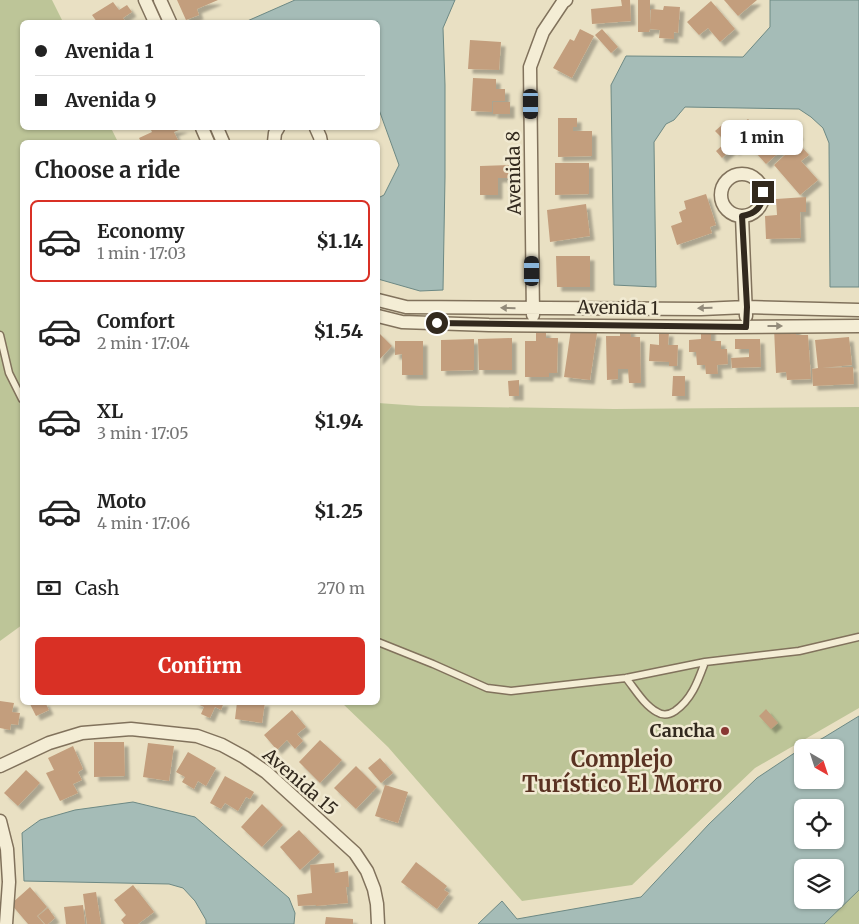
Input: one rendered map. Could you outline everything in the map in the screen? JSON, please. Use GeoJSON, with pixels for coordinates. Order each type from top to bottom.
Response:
{"type":"FeatureCollection","features":[{"type":"Feature","properties":{"kind":"street"},"geometry":{"type":"LineString","coordinates":[[145,0],[154,20]]}},
{"type":"Feature","properties":{"kind":"street"},"geometry":{"type":"LineString","coordinates":[[160,0],[169,20]]}},
{"type":"Feature","properties":{"kind":"street","name":"Avenida 8"},"geometry":{"type":"LineString","coordinates":[[532,325],[530,67],[542,32],[566,0]]}},
{"type":"Feature","properties":{"kind":"street"},"geometry":{"type":"LineString","coordinates":[[742,216],[747,307],[746,327]]}},
{"type":"Feature","properties":{"kind":"street","name":"Avenida 1"},"geometry":{"type":"LineString","coordinates":[[380,300],[406,307],[701,309],[747,307],[859,310]]}},
{"type":"Feature","properties":{"kind":"street"},"geometry":{"type":"LineString","coordinates":[[658,326],[659,308]]}},
{"type":"Feature","properties":{"kind":"street"},"geometry":{"type":"LineString","coordinates":[[843,326],[844,310]]}},
{"type":"Feature","properties":{"kind":"street","name":"Avenida 1"},"geometry":{"type":"LineString","coordinates":[[380,316],[402,322],[532,325],[859,326]]}},
{"type":"Feature","properties":{"kind":"street","name":"Avenida 15"},"geometry":{"type":"LineString","coordinates":[[0,766],[49,744],[82,733],[131,729],[197,736],[222,745],[266,772],[355,854],[367,871],[374,889],[378,924]]}},
{"type":"Feature","properties":{"kind":"street"},"geometry":{"type":"LineString","coordinates":[[0,821],[9,882],[6,924]]}},
{"type":"Feature","properties":{"kind":"lane"},"geometry":{"type":"LineString","coordinates":[[0,335],[9,374],[20,395]]}},
{"type":"Feature","properties":{"kind":"lane"},"geometry":{"type":"LineString","coordinates":[[380,643],[487,688],[511,691],[626,678],[705,662],[799,651],[859,637]]}},
{"type":"Feature","properties":{"kind":"lane"},"geometry":{"type":"LineString","coordinates":[[626,678],[647,704],[657,712],[665,715],[672,713],[682,706],[690,696],[698,682],[705,662]]}},
{"type":"Feature","properties":{"kind":"green space"},"geometry":{"type":"Polygon","coordinates":[[[0,0],[52,0],[62,20],[20,20],[20,130],[112,130],[117,140],[20,140],[20,626],[0,641],[0,0]]]}},
{"type":"Feature","properties":{"kind":"green space"},"geometry":{"type":"Polygon","coordinates":[[[380,403],[420,406],[614,409],[859,407],[859,708],[805,739],[794,739],[794,746],[755,768],[632,885],[522,901],[388,747],[344,705],[380,705],[380,403]]]}},
{"type":"Feature","properties":{"kind":"green space"},"geometry":{"type":"Polygon","coordinates":[[[859,890],[859,924],[824,924],[839,909],[844,909],[844,905],[859,890]]]}},
{"type":"Feature","properties":{"kind":"water"},"geometry":{"type":"Polygon","coordinates":[[[295,0],[455,0],[443,28],[445,177],[443,290],[420,291],[380,280],[380,197],[384,195],[399,165],[380,113],[380,20],[250,20],[295,0]]]}},
{"type":"Feature","properties":{"kind":"water"},"geometry":{"type":"Polygon","coordinates":[[[770,0],[859,0],[859,287],[830,287],[829,143],[823,128],[799,109],[685,107],[674,120],[666,124],[654,142],[656,287],[614,285],[611,85],[626,56],[743,57],[770,27],[770,0]]]}},
{"type":"Feature","properties":{"kind":"water"},"geometry":{"type":"Polygon","coordinates":[[[859,716],[859,890],[844,905],[844,859],[794,859],[794,909],[839,909],[824,924],[478,924],[502,901],[517,919],[641,897],[709,824],[757,778],[794,753],[794,789],[844,789],[844,739],[821,739],[859,716]]]}},
{"type":"Feature","properties":{"kind":"water"},"geometry":{"type":"Polygon","coordinates":[[[133,802],[195,817],[289,898],[295,913],[294,924],[206,924],[206,920],[195,901],[183,888],[169,884],[24,881],[22,833],[40,820],[75,810],[133,802]]]}},
{"type":"Feature","properties":{"kind":"building"},"geometry":{"type":"Polygon","coordinates":[[[177,0],[218,0],[197,9],[199,15],[186,20],[177,0]]]}},
{"type":"Feature","properties":{"kind":"building"},"geometry":{"type":"Polygon","coordinates":[[[621,0],[630,0],[631,21],[592,24],[591,9],[622,6],[621,0]]]}},
{"type":"Feature","properties":{"kind":"building"},"geometry":{"type":"Polygon","coordinates":[[[638,0],[650,0],[650,25],[651,9],[663,10],[664,6],[680,7],[678,33],[674,32],[674,39],[659,38],[660,30],[650,29],[649,32],[638,32],[638,0]]]}},
{"type":"Feature","properties":{"kind":"building"},"geometry":{"type":"Polygon","coordinates":[[[724,0],[757,0],[738,16],[724,0]]]}},
{"type":"Feature","properties":{"kind":"building"},"geometry":{"type":"Polygon","coordinates":[[[711,1],[735,29],[720,42],[708,28],[699,35],[687,22],[711,1]]]}},
{"type":"Feature","properties":{"kind":"building"},"geometry":{"type":"Polygon","coordinates":[[[113,2],[119,10],[127,5],[132,12],[123,18],[124,20],[96,20],[92,15],[113,2]]]}},
{"type":"Feature","properties":{"kind":"building"},"geometry":{"type":"Polygon","coordinates":[[[580,29],[594,36],[572,78],[553,68],[570,39],[574,41],[580,29]]]}},
{"type":"Feature","properties":{"kind":"building"},"geometry":{"type":"Polygon","coordinates":[[[602,29],[618,47],[611,53],[595,35],[602,29]]]}},
{"type":"Feature","properties":{"kind":"building"},"geometry":{"type":"Polygon","coordinates":[[[470,40],[501,42],[499,70],[468,69],[470,40]]]}},
{"type":"Feature","properties":{"kind":"building"},"geometry":{"type":"Polygon","coordinates":[[[473,78],[496,79],[496,89],[505,89],[505,101],[492,101],[492,112],[471,111],[473,78]]]}},
{"type":"Feature","properties":{"kind":"building"},"geometry":{"type":"Polygon","coordinates":[[[493,102],[510,102],[510,114],[493,114],[493,102]]]}},
{"type":"Feature","properties":{"kind":"building"},"geometry":{"type":"Polygon","coordinates":[[[558,118],[577,118],[577,127],[573,127],[573,131],[592,131],[592,156],[558,157],[558,118]]]}},
{"type":"Feature","properties":{"kind":"building"},"geometry":{"type":"Polygon","coordinates":[[[748,119],[759,131],[735,151],[733,148],[722,158],[716,151],[726,142],[715,131],[723,124],[728,129],[734,123],[738,127],[748,119]]]}},
{"type":"Feature","properties":{"kind":"building"},"geometry":{"type":"Polygon","coordinates":[[[788,124],[799,135],[766,164],[747,143],[757,134],[766,144],[788,124]]]}},
{"type":"Feature","properties":{"kind":"building"},"geometry":{"type":"Polygon","coordinates":[[[151,130],[179,130],[174,132],[178,140],[140,140],[139,138],[152,132],[151,130]]]}},
{"type":"Feature","properties":{"kind":"building"},"geometry":{"type":"Polygon","coordinates":[[[798,143],[809,155],[801,161],[818,180],[800,195],[774,165],[798,143]]]}},
{"type":"Feature","properties":{"kind":"building"},"geometry":{"type":"Polygon","coordinates":[[[555,163],[589,163],[589,194],[555,195],[555,163]]]}},
{"type":"Feature","properties":{"kind":"building"},"geometry":{"type":"Polygon","coordinates":[[[511,165],[511,178],[498,178],[498,195],[480,195],[480,166],[511,165]]]}},
{"type":"Feature","properties":{"kind":"building"},"geometry":{"type":"Polygon","coordinates":[[[706,194],[716,225],[710,227],[712,233],[677,245],[671,226],[682,222],[679,212],[686,209],[684,201],[706,194]]]}},
{"type":"Feature","properties":{"kind":"building"},"geometry":{"type":"Polygon","coordinates":[[[806,197],[806,212],[800,212],[801,238],[766,239],[765,216],[777,215],[776,199],[806,197]]]}},
{"type":"Feature","properties":{"kind":"building"},"geometry":{"type":"Polygon","coordinates":[[[586,204],[590,236],[550,242],[547,210],[586,204]]]}},
{"type":"Feature","properties":{"kind":"building"},"geometry":{"type":"Polygon","coordinates":[[[556,256],[590,256],[590,287],[557,287],[556,256]]]}},
{"type":"Feature","properties":{"kind":"building"},"geometry":{"type":"Polygon","coordinates":[[[701,327],[711,327],[711,341],[721,341],[721,349],[727,349],[728,364],[717,365],[718,374],[706,374],[705,365],[697,365],[696,352],[689,352],[689,340],[701,339],[701,327]]]}},
{"type":"Feature","properties":{"kind":"building"},"geometry":{"type":"Polygon","coordinates":[[[796,327],[796,335],[808,335],[811,379],[787,380],[786,372],[776,373],[774,328],[796,327]]]}},
{"type":"Feature","properties":{"kind":"building"},"geometry":{"type":"Polygon","coordinates":[[[630,328],[631,337],[640,337],[641,383],[629,383],[628,369],[618,369],[618,379],[607,380],[606,336],[620,336],[620,329],[630,328]]]}},
{"type":"Feature","properties":{"kind":"building"},"geometry":{"type":"Polygon","coordinates":[[[571,329],[597,333],[590,380],[564,377],[571,329]]]}},
{"type":"Feature","properties":{"kind":"building"},"geometry":{"type":"Polygon","coordinates":[[[536,331],[546,331],[546,338],[558,338],[557,373],[549,373],[549,377],[525,377],[525,341],[536,341],[536,331]]]}},
{"type":"Feature","properties":{"kind":"building"},"geometry":{"type":"Polygon","coordinates":[[[659,332],[669,332],[668,345],[678,345],[677,366],[669,366],[669,362],[649,361],[650,344],[659,345],[659,332]]]}},
{"type":"Feature","properties":{"kind":"building"},"geometry":{"type":"Polygon","coordinates":[[[380,334],[392,346],[380,359],[380,334]]]}},
{"type":"Feature","properties":{"kind":"building"},"geometry":{"type":"Polygon","coordinates":[[[849,337],[852,365],[822,368],[853,367],[854,384],[813,386],[812,369],[818,368],[815,340],[849,337]]]}},
{"type":"Feature","properties":{"kind":"building"},"geometry":{"type":"Polygon","coordinates":[[[512,338],[512,370],[479,370],[478,339],[512,338]]]}},
{"type":"Feature","properties":{"kind":"building"},"geometry":{"type":"Polygon","coordinates":[[[474,339],[474,370],[441,371],[441,340],[474,339]]]}},
{"type":"Feature","properties":{"kind":"building"},"geometry":{"type":"Polygon","coordinates":[[[735,339],[760,339],[761,367],[732,368],[731,358],[749,357],[749,349],[735,349],[735,339]]]}},
{"type":"Feature","properties":{"kind":"building"},"geometry":{"type":"Polygon","coordinates":[[[395,341],[423,341],[423,375],[402,375],[402,354],[395,355],[395,341]]]}},
{"type":"Feature","properties":{"kind":"building"},"geometry":{"type":"Polygon","coordinates":[[[673,376],[685,376],[685,396],[672,396],[673,376]]]}},
{"type":"Feature","properties":{"kind":"building"},"geometry":{"type":"Polygon","coordinates":[[[519,380],[519,396],[509,396],[508,381],[519,380]]]}},
{"type":"Feature","properties":{"kind":"building"},"geometry":{"type":"Polygon","coordinates":[[[0,701],[14,703],[12,712],[20,713],[18,725],[11,724],[10,730],[0,728],[0,701]]]}},
{"type":"Feature","properties":{"kind":"building"},"geometry":{"type":"Polygon","coordinates":[[[30,705],[46,705],[49,710],[36,716],[30,705]]]}},
{"type":"Feature","properties":{"kind":"building"},"geometry":{"type":"Polygon","coordinates":[[[200,705],[223,705],[221,710],[215,707],[210,718],[201,714],[204,707],[200,705]]]}},
{"type":"Feature","properties":{"kind":"building"},"geometry":{"type":"Polygon","coordinates":[[[237,705],[265,705],[262,723],[235,719],[237,705]]]}},
{"type":"Feature","properties":{"kind":"building"},"geometry":{"type":"Polygon","coordinates":[[[766,709],[778,723],[771,729],[759,716],[766,709]]]}},
{"type":"Feature","properties":{"kind":"building"},"geometry":{"type":"Polygon","coordinates":[[[292,710],[306,727],[297,734],[303,741],[295,749],[287,740],[277,750],[264,735],[292,710]]]}},
{"type":"Feature","properties":{"kind":"building"},"geometry":{"type":"Polygon","coordinates":[[[320,740],[342,760],[320,783],[299,762],[320,740]]]}},
{"type":"Feature","properties":{"kind":"building"},"geometry":{"type":"Polygon","coordinates":[[[94,742],[124,742],[125,776],[94,777],[94,742]]]}},
{"type":"Feature","properties":{"kind":"building"},"geometry":{"type":"Polygon","coordinates":[[[148,743],[174,746],[169,781],[143,777],[148,743]]]}},
{"type":"Feature","properties":{"kind":"building"},"geometry":{"type":"Polygon","coordinates":[[[73,746],[83,769],[78,772],[82,780],[73,784],[78,793],[60,801],[46,773],[54,770],[48,758],[73,746]]]}},
{"type":"Feature","properties":{"kind":"building"},"geometry":{"type":"Polygon","coordinates":[[[188,752],[216,768],[206,786],[198,781],[194,789],[182,782],[185,777],[176,772],[188,752]]]}},
{"type":"Feature","properties":{"kind":"building"},"geometry":{"type":"Polygon","coordinates":[[[380,758],[393,773],[381,783],[368,768],[380,758]]]}},
{"type":"Feature","properties":{"kind":"building"},"geometry":{"type":"Polygon","coordinates":[[[356,766],[377,787],[356,809],[334,788],[356,766]]]}},
{"type":"Feature","properties":{"kind":"building"},"geometry":{"type":"Polygon","coordinates":[[[26,770],[40,783],[18,806],[4,793],[26,770]]]}},
{"type":"Feature","properties":{"kind":"building"},"geometry":{"type":"Polygon","coordinates":[[[225,776],[254,792],[250,799],[246,797],[238,811],[225,803],[221,809],[210,803],[225,776]]]}},
{"type":"Feature","properties":{"kind":"building"},"geometry":{"type":"Polygon","coordinates":[[[385,785],[408,792],[398,823],[375,816],[385,785]]]}},
{"type":"Feature","properties":{"kind":"building"},"geometry":{"type":"Polygon","coordinates":[[[262,804],[283,825],[262,847],[241,827],[262,804]]]}},
{"type":"Feature","properties":{"kind":"building"},"geometry":{"type":"Polygon","coordinates":[[[299,830],[320,852],[300,870],[280,847],[299,830]]]}},
{"type":"Feature","properties":{"kind":"building"},"geometry":{"type":"Polygon","coordinates":[[[416,862],[447,886],[444,890],[449,893],[437,909],[401,882],[416,862]]]}},
{"type":"Feature","properties":{"kind":"building"},"geometry":{"type":"Polygon","coordinates":[[[334,863],[335,873],[348,871],[349,887],[346,887],[348,903],[298,906],[297,895],[312,893],[310,865],[334,863]]]}},
{"type":"Feature","properties":{"kind":"building"},"geometry":{"type":"Polygon","coordinates":[[[133,885],[154,912],[138,924],[124,924],[121,920],[126,915],[114,900],[133,885]]]}},
{"type":"Feature","properties":{"kind":"building"},"geometry":{"type":"Polygon","coordinates":[[[30,887],[47,907],[37,916],[44,924],[28,924],[11,904],[30,887]]]}},
{"type":"Feature","properties":{"kind":"building"},"geometry":{"type":"Polygon","coordinates":[[[96,892],[101,924],[87,924],[83,894],[96,892]]]}},
{"type":"Feature","properties":{"kind":"building"},"geometry":{"type":"Polygon","coordinates":[[[83,905],[85,924],[66,924],[64,907],[83,905]]]}},
{"type":"Feature","properties":{"kind":"building"},"geometry":{"type":"Polygon","coordinates":[[[48,908],[55,918],[48,924],[45,924],[38,916],[48,908]]]}},
{"type":"Feature","properties":{"kind":"building"},"geometry":{"type":"Polygon","coordinates":[[[326,917],[353,919],[353,924],[325,924],[326,917]]]}},
{"type":"Feature","properties":{"kind":"place","name":"Cancha"},"geometry":{"type":"Point","coordinates":[725,731]}},
{"type":"Feature","properties":{"kind":"district","name":"Complejo Turístico El Morro"},"geometry":{"type":"Point","coordinates":[622,772]}},
{"type":"Feature","properties":{"kind":"route"},"geometry":{"type":"LineString","coordinates":[[437,323],[746,327],[747,307],[742,216],[753,213],[758,209],[762,204],[763,192]]}}]}
